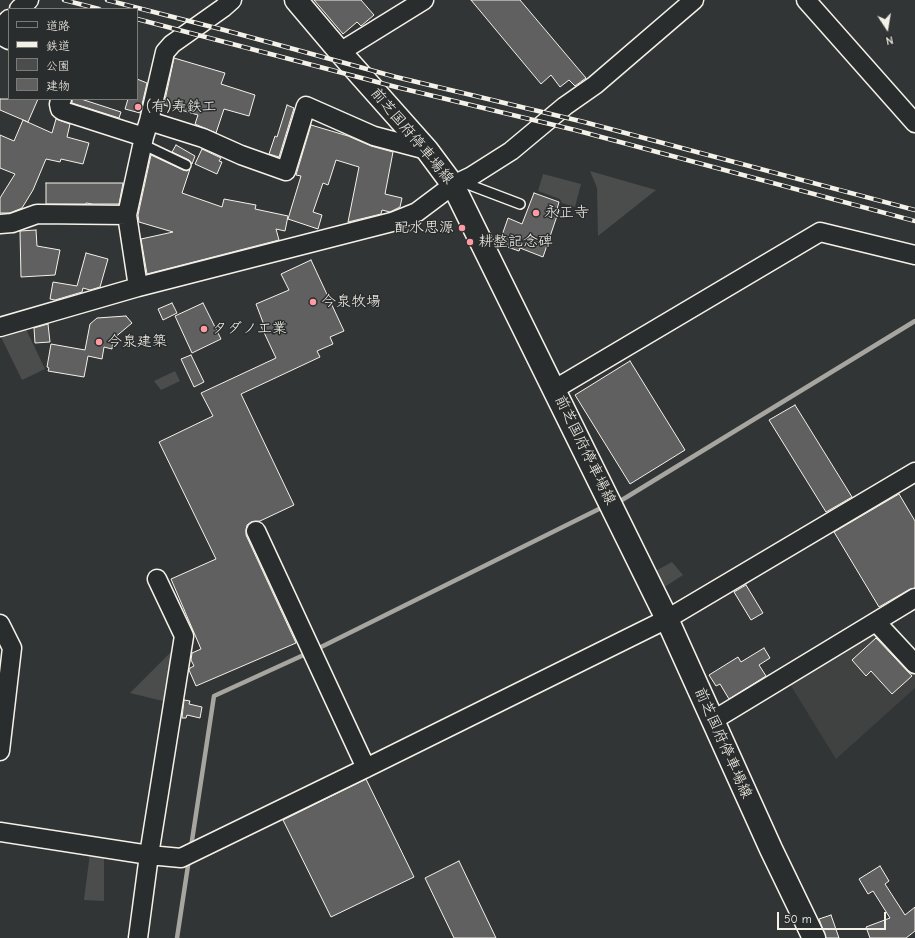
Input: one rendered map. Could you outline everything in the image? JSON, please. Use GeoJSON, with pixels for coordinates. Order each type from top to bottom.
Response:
{"type":"FeatureCollection","features":[{"type":"Feature","properties":{"kind":"main road","name":"前芝国府停車場線"},"geometry":{"type":"LineString","coordinates":[[296,0],[340,52],[457,183],[555,389],[667,618],[712,721],[814,938]]}},
{"type":"Feature","properties":{"kind":"street"},"geometry":{"type":"LineString","coordinates":[[20,8],[29,0]]}},
{"type":"Feature","properties":{"kind":"street"},"geometry":{"type":"LineString","coordinates":[[138,287],[127,215],[145,134],[166,52],[172,44],[232,0]]}},
{"type":"Feature","properties":{"kind":"street"},"geometry":{"type":"LineString","coordinates":[[340,52],[424,0]]}},
{"type":"Feature","properties":{"kind":"street"},"geometry":{"type":"LineString","coordinates":[[0,326],[138,287],[392,222],[417,212],[457,183],[511,151],[565,106],[595,85],[694,0]]}},
{"type":"Feature","properties":{"kind":"street"},"geometry":{"type":"LineString","coordinates":[[806,0],[915,123]]}},
{"type":"Feature","properties":{"kind":"street"},"geometry":{"type":"LineString","coordinates":[[0,29],[8,20]]}},
{"type":"Feature","properties":{"kind":"street"},"geometry":{"type":"LineString","coordinates":[[61,100],[59,104],[60,109],[63,111],[145,134],[203,138],[241,155],[286,171],[306,106],[374,136],[427,150]]}},
{"type":"Feature","properties":{"kind":"street"},"geometry":{"type":"LineString","coordinates":[[0,224],[12,224],[37,214],[127,215]]}},
{"type":"Feature","properties":{"kind":"street"},"geometry":{"type":"LineString","coordinates":[[555,389],[820,232],[915,255]]}},
{"type":"Feature","properties":{"kind":"street"},"geometry":{"type":"LineString","coordinates":[[0,832],[149,855],[181,858],[366,768],[667,618],[915,472]]}},
{"type":"Feature","properties":{"kind":"street"},"geometry":{"type":"LineString","coordinates":[[256,531],[366,768]]}},
{"type":"Feature","properties":{"kind":"street"},"geometry":{"type":"LineString","coordinates":[[138,938],[149,855],[184,636],[157,579]]}},
{"type":"Feature","properties":{"kind":"street"},"geometry":{"type":"LineString","coordinates":[[712,721],[915,598]]}},
{"type":"Feature","properties":{"kind":"street"},"geometry":{"type":"LineString","coordinates":[[876,622],[915,664]]}},
{"type":"Feature","properties":{"kind":"street"},"geometry":{"type":"LineString","coordinates":[[0,624],[12,648],[0,751]]}},
{"type":"Feature","properties":{"kind":"lane"},"geometry":{"type":"LineString","coordinates":[[145,134],[186,165]]}},
{"type":"Feature","properties":{"kind":"lane"},"geometry":{"type":"LineString","coordinates":[[457,183],[520,204]]}},
{"type":"Feature","properties":{"kind":"shaded area"},"geometry":{"type":"Polygon","coordinates":[[[875,628],[915,671],[915,688],[836,759],[788,681],[875,628]]]}},
{"type":"Feature","properties":{"kind":"green space"},"geometry":{"type":"Polygon","coordinates":[[[590,171],[656,190],[598,236],[597,188],[590,171]]]}},
{"type":"Feature","properties":{"kind":"green space"},"geometry":{"type":"Polygon","coordinates":[[[543,174],[581,184],[575,207],[562,203],[560,199],[538,191],[543,174]]]}},
{"type":"Feature","properties":{"kind":"green space"},"geometry":{"type":"Polygon","coordinates":[[[24,325],[45,369],[22,380],[0,335],[24,325]]]}},
{"type":"Feature","properties":{"kind":"green space"},"geometry":{"type":"Polygon","coordinates":[[[175,371],[180,381],[161,390],[154,381],[175,371]]]}},
{"type":"Feature","properties":{"kind":"green space"},"geometry":{"type":"Polygon","coordinates":[[[672,562],[683,575],[660,590],[652,573],[672,562]]]}},
{"type":"Feature","properties":{"kind":"green space"},"geometry":{"type":"Polygon","coordinates":[[[181,642],[171,703],[130,693],[181,642]]]}},
{"type":"Feature","properties":{"kind":"green space"},"geometry":{"type":"Polygon","coordinates":[[[90,853],[104,855],[104,901],[84,900],[90,853]]]}},
{"type":"Feature","properties":{"kind":"building"},"geometry":{"type":"Polygon","coordinates":[[[314,0],[361,0],[374,15],[361,26],[357,22],[343,34],[314,0]]]}},
{"type":"Feature","properties":{"kind":"building"},"geometry":{"type":"Polygon","coordinates":[[[471,0],[520,0],[586,78],[575,86],[569,80],[560,87],[551,75],[541,84],[471,0]]]}},
{"type":"Feature","properties":{"kind":"building"},"geometry":{"type":"Polygon","coordinates":[[[174,58],[225,73],[221,84],[255,95],[249,116],[224,109],[216,133],[195,124],[198,115],[164,105],[174,58]]]}},
{"type":"Feature","properties":{"kind":"building"},"geometry":{"type":"Polygon","coordinates":[[[138,79],[147,83],[140,113],[125,109],[128,100],[138,100],[138,79]]]}},
{"type":"Feature","properties":{"kind":"building"},"geometry":{"type":"Polygon","coordinates":[[[0,99],[38,100],[28,122],[0,110],[0,99]]]}},
{"type":"Feature","properties":{"kind":"building"},"geometry":{"type":"Polygon","coordinates":[[[72,100],[84,100],[121,112],[119,118],[72,103],[72,100]]]}},
{"type":"Feature","properties":{"kind":"building"},"geometry":{"type":"Polygon","coordinates":[[[287,105],[294,108],[279,157],[269,154],[275,136],[277,137],[287,105]]]}},
{"type":"Feature","properties":{"kind":"building"},"geometry":{"type":"Polygon","coordinates":[[[56,119],[70,124],[67,137],[89,143],[83,164],[61,159],[60,162],[46,159],[33,190],[22,208],[10,213],[0,213],[0,198],[15,174],[0,168],[0,135],[14,141],[23,120],[52,133],[56,119]]]}},
{"type":"Feature","properties":{"kind":"building"},"geometry":{"type":"Polygon","coordinates":[[[311,125],[393,152],[385,194],[402,198],[400,207],[390,212],[382,210],[381,214],[348,222],[359,167],[336,160],[328,185],[323,183],[313,212],[322,215],[318,229],[288,219],[301,176],[296,175],[311,125]]]}},
{"type":"Feature","properties":{"kind":"building"},"geometry":{"type":"Polygon","coordinates":[[[176,145],[195,156],[192,164],[189,160],[172,152],[176,145]]]}},
{"type":"Feature","properties":{"kind":"building"},"geometry":{"type":"Polygon","coordinates":[[[202,149],[221,158],[219,161],[222,162],[217,174],[195,164],[202,149]]]}},
{"type":"Feature","properties":{"kind":"building"},"geometry":{"type":"Polygon","coordinates":[[[151,155],[183,170],[187,171],[190,169],[182,193],[222,207],[224,199],[256,205],[255,209],[288,216],[285,231],[276,229],[279,240],[147,274],[141,239],[173,232],[139,222],[138,215],[151,155]]]}},
{"type":"Feature","properties":{"kind":"building"},"geometry":{"type":"Polygon","coordinates":[[[46,183],[123,183],[119,204],[46,204],[46,183]]]}},
{"type":"Feature","properties":{"kind":"building"},"geometry":{"type":"Polygon","coordinates":[[[534,193],[559,202],[557,209],[559,210],[543,257],[520,248],[519,251],[499,244],[508,218],[522,224],[534,193]]]}},
{"type":"Feature","properties":{"kind":"building"},"geometry":{"type":"Polygon","coordinates":[[[36,230],[37,246],[60,250],[55,275],[21,277],[20,231],[36,230]]]}},
{"type":"Feature","properties":{"kind":"building"},"geometry":{"type":"Polygon","coordinates":[[[86,253],[108,259],[100,287],[90,290],[83,288],[82,292],[55,300],[50,299],[53,282],[77,286],[86,253]]]}},
{"type":"Feature","properties":{"kind":"building"},"geometry":{"type":"Polygon","coordinates":[[[311,260],[344,331],[330,337],[333,344],[317,351],[320,357],[241,394],[294,505],[260,521],[251,522],[247,525],[246,535],[296,643],[196,686],[189,670],[194,666],[191,660],[192,653],[201,649],[171,579],[216,559],[159,442],[213,416],[201,393],[276,358],[261,326],[264,325],[256,304],[289,290],[281,274],[311,260]]]}},
{"type":"Feature","properties":{"kind":"building"},"geometry":{"type":"Polygon","coordinates":[[[172,303],[177,313],[163,320],[158,309],[172,303]]]}},
{"type":"Feature","properties":{"kind":"building","name":"タダノ工業"},"geometry":{"type":"Polygon","coordinates":[[[203,303],[221,339],[192,353],[175,316],[203,303]]]}},
{"type":"Feature","properties":{"kind":"building"},"geometry":{"type":"Polygon","coordinates":[[[126,316],[132,323],[113,339],[112,349],[104,347],[102,359],[88,356],[84,377],[48,371],[49,368],[47,367],[51,344],[85,350],[90,324],[97,318],[126,316]]]}},
{"type":"Feature","properties":{"kind":"building"},"geometry":{"type":"Polygon","coordinates":[[[48,324],[50,342],[35,343],[34,328],[48,324]]]}},
{"type":"Feature","properties":{"kind":"building"},"geometry":{"type":"Polygon","coordinates":[[[191,355],[204,382],[194,387],[181,359],[191,355]]]}},
{"type":"Feature","properties":{"kind":"building"},"geometry":{"type":"Polygon","coordinates":[[[630,361],[685,450],[630,484],[575,395],[630,361]]]}},
{"type":"Feature","properties":{"kind":"building"},"geometry":{"type":"Polygon","coordinates":[[[795,405],[852,497],[826,512],[769,420],[795,405]]]}},
{"type":"Feature","properties":{"kind":"building"},"geometry":{"type":"Polygon","coordinates":[[[899,494],[915,521],[915,588],[910,589],[879,607],[834,532],[899,494]]]}},
{"type":"Feature","properties":{"kind":"building"},"geometry":{"type":"Polygon","coordinates":[[[746,585],[763,613],[751,620],[734,592],[746,585]]]}},
{"type":"Feature","properties":{"kind":"building"},"geometry":{"type":"Polygon","coordinates":[[[876,638],[912,676],[892,694],[871,671],[866,676],[852,660],[876,638]]]}},
{"type":"Feature","properties":{"kind":"building"},"geometry":{"type":"Polygon","coordinates":[[[764,648],[770,658],[759,665],[766,676],[729,699],[720,684],[716,686],[709,675],[738,657],[741,662],[764,648]]]}},
{"type":"Feature","properties":{"kind":"building"},"geometry":{"type":"Polygon","coordinates":[[[184,700],[190,701],[189,704],[202,707],[200,718],[187,715],[186,718],[182,718],[184,700]]]}},
{"type":"Feature","properties":{"kind":"building"},"geometry":{"type":"Polygon","coordinates":[[[366,779],[414,877],[331,917],[283,820],[366,779]]]}},
{"type":"Feature","properties":{"kind":"building"},"geometry":{"type":"Polygon","coordinates":[[[459,861],[496,938],[454,938],[425,878],[459,861]]]}},
{"type":"Feature","properties":{"kind":"building"},"geometry":{"type":"Polygon","coordinates":[[[880,866],[889,881],[885,884],[905,915],[915,907],[915,931],[906,938],[870,938],[866,927],[890,918],[873,891],[868,894],[859,879],[880,866]]]}},
{"type":"Feature","properties":{"kind":"building"},"geometry":{"type":"Polygon","coordinates":[[[831,915],[839,938],[826,938],[819,919],[831,915]]]}},
{"type":"Feature","properties":{"kind":"waterway"},"geometry":{"type":"LineString","coordinates":[[617,503],[915,321]]}},
{"type":"Feature","properties":{"kind":"waterway"},"geometry":{"type":"LineString","coordinates":[[315,650],[603,507]]}},
{"type":"Feature","properties":{"kind":"waterway"},"geometry":{"type":"LineString","coordinates":[[191,847],[214,696],[308,653]]}},
{"type":"Feature","properties":{"kind":"waterway"},"geometry":{"type":"LineString","coordinates":[[177,938],[189,859]]}},
{"type":"Feature","properties":{"kind":"railway"},"geometry":{"type":"LineString","coordinates":[[64,0],[95,8]]}},
{"type":"Feature","properties":{"kind":"railway"},"geometry":{"type":"LineString","coordinates":[[107,0],[396,77],[584,122],[915,210]]}},
{"type":"Feature","properties":{"kind":"railway"},"geometry":{"type":"LineString","coordinates":[[138,19],[396,87],[575,130],[915,221]]}},
{"type":"Feature","properties":{"kind":"place","name":"(有)寿鉄工"},"geometry":{"type":"Point","coordinates":[138,107]}},
{"type":"Feature","properties":{"kind":"place","name":"永正寺"},"geometry":{"type":"Point","coordinates":[536,213]}},
{"type":"Feature","properties":{"kind":"place","name":"配水思源"},"geometry":{"type":"Point","coordinates":[462,228]}},
{"type":"Feature","properties":{"kind":"place","name":"耕整記念碑"},"geometry":{"type":"Point","coordinates":[470,242]}},
{"type":"Feature","properties":{"kind":"place","name":"今泉牧場"},"geometry":{"type":"Point","coordinates":[313,302]}},
{"type":"Feature","properties":{"kind":"place","name":"タダノ工業"},"geometry":{"type":"Point","coordinates":[204,329]}},
{"type":"Feature","properties":{"kind":"place","name":"今泉建築"},"geometry":{"type":"Point","coordinates":[99,342]}}]}
